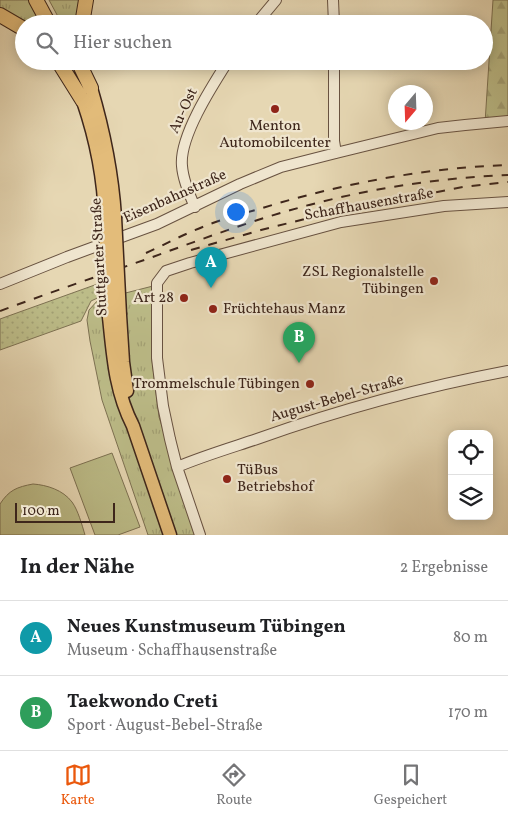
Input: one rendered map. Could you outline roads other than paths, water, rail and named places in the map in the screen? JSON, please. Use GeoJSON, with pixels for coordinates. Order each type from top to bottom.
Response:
{"type":"FeatureCollection","features":[{"type":"Feature","properties":{"kind":"highway"},"geometry":{"type":"LineString","coordinates":[[36,0],[44,15]]}},
{"type":"Feature","properties":{"kind":"highway"},"geometry":{"type":"LineString","coordinates":[[45,0],[53,15]]}},
{"type":"Feature","properties":{"kind":"highway"},"geometry":{"type":"LineString","coordinates":[[84,15],[86,0]]}},
{"type":"Feature","properties":{"kind":"highway"},"geometry":{"type":"LineString","coordinates":[[0,15],[15,24]]}},
{"type":"Feature","properties":{"kind":"highway"},"geometry":{"type":"LineString","coordinates":[[64,70],[83,101]]}},
{"type":"Feature","properties":{"kind":"highway"},"geometry":{"type":"LineString","coordinates":[[73,70],[83,101]]}},
{"type":"Feature","properties":{"kind":"highway"},"geometry":{"type":"LineString","coordinates":[[82,70],[91,88]]}},
{"type":"Feature","properties":{"kind":"highway"},"geometry":{"type":"LineString","coordinates":[[87,70],[91,88]]}},
{"type":"Feature","properties":{"kind":"main road","name":"Stuttgarter Straße"},"geometry":{"type":"LineString","coordinates":[[91,88],[111,170],[110,218],[114,366],[123,402],[170,535]]}},
{"type":"Feature","properties":{"kind":"main road","name":"Stuttgarter Straße"},"geometry":{"type":"LineString","coordinates":[[83,101],[101,167],[104,198],[110,218]]}},
{"type":"Feature","properties":{"kind":"street"},"geometry":{"type":"LineString","coordinates":[[264,15],[276,0]]}},
{"type":"Feature","properties":{"kind":"street"},"geometry":{"type":"LineString","coordinates":[[333,0],[334,15]]}},
{"type":"Feature","properties":{"kind":"street","name":"Au-Ost"},"geometry":{"type":"LineString","coordinates":[[195,207],[189,194],[182,166],[183,148],[191,125],[222,70]]}},
{"type":"Feature","properties":{"kind":"street"},"geometry":{"type":"LineString","coordinates":[[334,70],[334,141],[336,153]]}},
{"type":"Feature","properties":{"kind":"street","name":"Eisenbahnstraße"},"geometry":{"type":"LineString","coordinates":[[0,284],[157,224],[267,173],[294,164],[438,128],[508,122]]}},
{"type":"Feature","properties":{"kind":"street","name":"Schaffhausenstraße"},"geometry":{"type":"LineString","coordinates":[[177,467],[163,406],[157,358],[157,283],[166,271],[190,262],[341,222],[444,206],[508,202]]}},
{"type":"Feature","properties":{"kind":"street","name":"August-Bebel-Straße"},"geometry":{"type":"LineString","coordinates":[[177,467],[276,432],[361,406],[434,387],[508,371]]}},
{"type":"Feature","properties":{"kind":"street"},"geometry":{"type":"LineString","coordinates":[[177,467],[200,535]]}},
{"type":"Feature","properties":{"kind":"railway"},"geometry":{"type":"LineString","coordinates":[[146,253],[218,221],[320,192],[413,174],[508,165]]}},
{"type":"Feature","properties":{"kind":"railway"},"geometry":{"type":"LineString","coordinates":[[0,311],[260,219],[324,201],[428,182],[508,175]]}},
{"type":"Feature","properties":{"kind":"railway"},"geometry":{"type":"LineString","coordinates":[[191,250],[317,216],[463,187],[508,182]]}},
{"type":"Feature","properties":{"kind":"place","name":"Menton Automobilcenter"},"geometry":{"type":"Point","coordinates":[275,109]}},
{"type":"Feature","properties":{"kind":"place","name":"ZSL Regionalstelle Tübingen"},"geometry":{"type":"Point","coordinates":[434,281]}},
{"type":"Feature","properties":{"kind":"place","name":"Neues Kunstmuseum Tübingen"},"geometry":{"type":"Point","coordinates":[211,288]}},
{"type":"Feature","properties":{"kind":"place","name":"Art 28"},"geometry":{"type":"Point","coordinates":[184,298]}},
{"type":"Feature","properties":{"kind":"place","name":"Früchtehaus Manz"},"geometry":{"type":"Point","coordinates":[213,309]}},
{"type":"Feature","properties":{"kind":"place","name":"Taekwondo Creti"},"geometry":{"type":"Point","coordinates":[299,363]}},
{"type":"Feature","properties":{"kind":"place","name":"Trommelschule Tübingen"},"geometry":{"type":"Point","coordinates":[310,384]}},
{"type":"Feature","properties":{"kind":"place","name":"TüBus Betriebshof"},"geometry":{"type":"Point","coordinates":[227,479]}}]}
